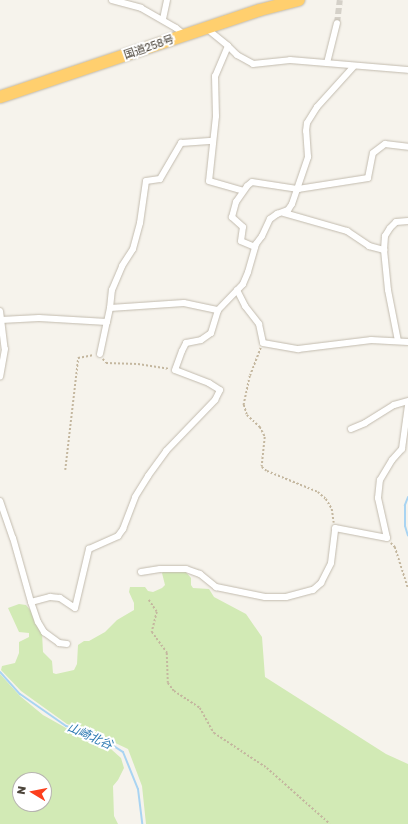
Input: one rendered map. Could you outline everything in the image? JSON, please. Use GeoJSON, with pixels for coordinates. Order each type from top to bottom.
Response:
{"type":"FeatureCollection","features":[{"type":"Feature","properties":{"kind":"highway","name":"国道258号"},"geometry":{"type":"LineString","coordinates":[[0,97],[260,10],[299,0]]}},
{"type":"Feature","properties":{"kind":"street"},"geometry":{"type":"LineString","coordinates":[[112,0],[132,4],[163,20],[185,35]]}},
{"type":"Feature","properties":{"kind":"street"},"geometry":{"type":"LineString","coordinates":[[163,20],[167,0]]}},
{"type":"Feature","properties":{"kind":"street"},"geometry":{"type":"LineString","coordinates":[[327,63],[337,23]]}},
{"type":"Feature","properties":{"kind":"street"},"geometry":{"type":"LineString","coordinates":[[206,28],[237,55],[252,64],[290,60],[408,70]]}},
{"type":"Feature","properties":{"kind":"street"},"geometry":{"type":"LineString","coordinates":[[228,46],[215,76],[216,116],[209,182],[243,191]]}},
{"type":"Feature","properties":{"kind":"street"},"geometry":{"type":"LineString","coordinates":[[284,213],[292,204],[308,157],[306,132],[307,123],[317,107],[354,66]]}},
{"type":"Feature","properties":{"kind":"street"},"geometry":{"type":"LineString","coordinates":[[100,354],[110,308],[112,290],[122,266],[133,249],[140,223],[146,181],[160,179],[181,143],[213,141]]}},
{"type":"Feature","properties":{"kind":"street"},"geometry":{"type":"LineString","coordinates":[[255,248],[241,241],[243,227],[232,217],[236,202],[243,191],[252,182],[298,189],[368,178],[373,153],[385,144],[408,147]]}},
{"type":"Feature","properties":{"kind":"street"},"geometry":{"type":"LineString","coordinates":[[31,602],[50,597],[60,598],[75,608],[88,549],[118,536],[123,529],[135,497],[166,450],[214,400],[220,390],[209,383],[175,370],[186,343],[201,340],[211,333],[218,310],[243,284],[255,248],[270,220],[277,214],[284,213],[347,231],[369,246],[384,250]]}},
{"type":"Feature","properties":{"kind":"street"},"geometry":{"type":"LineString","coordinates":[[398,341],[388,290],[384,250],[385,236],[396,222],[408,221]]}},
{"type":"Feature","properties":{"kind":"street"},"geometry":{"type":"LineString","coordinates":[[237,290],[245,306],[259,324],[263,343],[298,349],[371,340],[408,342]]}},
{"type":"Feature","properties":{"kind":"street"},"geometry":{"type":"LineString","coordinates":[[110,308],[184,303],[218,310]]}},
{"type":"Feature","properties":{"kind":"street"},"geometry":{"type":"LineString","coordinates":[[0,311],[5,348],[0,378]]}},
{"type":"Feature","properties":{"kind":"street"},"geometry":{"type":"LineString","coordinates":[[1,320],[39,318],[107,322]]}},
{"type":"Feature","properties":{"kind":"street"},"geometry":{"type":"LineString","coordinates":[[351,429],[366,423],[394,405],[408,401]]}},
{"type":"Feature","properties":{"kind":"street"},"geometry":{"type":"LineString","coordinates":[[141,572],[160,569],[186,569],[200,574],[216,587],[221,589],[265,597],[286,597],[313,590],[321,583],[331,563],[335,528],[386,538],[378,498],[380,480],[392,460],[402,449],[408,405]]}},
{"type":"Feature","properties":{"kind":"street"},"geometry":{"type":"LineString","coordinates":[[0,501],[13,538],[38,622],[44,632],[59,642],[67,644]]}},
{"type":"Feature","properties":{"kind":"path"},"geometry":{"type":"LineString","coordinates":[[263,343],[250,376],[244,405],[247,415],[260,427],[265,438],[262,468],[318,492],[326,499],[332,510],[335,528]]}},
{"type":"Feature","properties":{"kind":"path"},"geometry":{"type":"LineString","coordinates":[[64,470],[78,358],[100,354],[106,363],[156,366],[175,370]]}},
{"type":"Feature","properties":{"kind":"path"},"geometry":{"type":"LineString","coordinates":[[386,538],[395,547],[408,588]]}},
{"type":"Feature","properties":{"kind":"path"},"geometry":{"type":"LineString","coordinates":[[148,600],[157,612],[152,632],[167,653],[168,683],[174,691],[200,708],[214,733],[267,768],[330,824]]}},
{"type":"Feature","properties":{"kind":"green space"},"geometry":{"type":"Polygon","coordinates":[[[164,571],[185,571],[191,578],[191,585],[193,588],[209,589],[214,597],[246,614],[262,637],[265,677],[386,754],[408,764],[408,824],[146,824],[142,786],[128,749],[92,732],[67,724],[21,691],[1,670],[2,666],[15,663],[19,653],[19,642],[29,637],[29,633],[19,632],[8,608],[19,604],[26,605],[32,612],[42,633],[43,652],[52,661],[53,673],[56,674],[74,670],[77,664],[78,645],[105,632],[117,620],[134,610],[134,603],[129,592],[130,587],[145,587],[148,591],[153,592],[162,588],[165,585],[162,573],[164,571]]]}},
{"type":"Feature","properties":{"kind":"green space"},"geometry":{"type":"Polygon","coordinates":[[[0,674],[20,696],[43,715],[66,728],[102,741],[121,758],[124,768],[113,786],[114,816],[118,824],[0,824],[0,674]]]}},
{"type":"Feature","properties":{"kind":"waterway"},"geometry":{"type":"LineString","coordinates":[[408,497],[405,505],[405,526],[408,536]]}},
{"type":"Feature","properties":{"kind":"waterway","name":"山崎北谷"},"geometry":{"type":"LineString","coordinates":[[0,672],[20,694],[66,726],[103,739],[123,752],[138,789],[142,824]]}},
{"type":"Feature","properties":{"kind":"tunnel"},"geometry":{"type":"LineString","coordinates":[[337,23],[340,0]]}}]}
